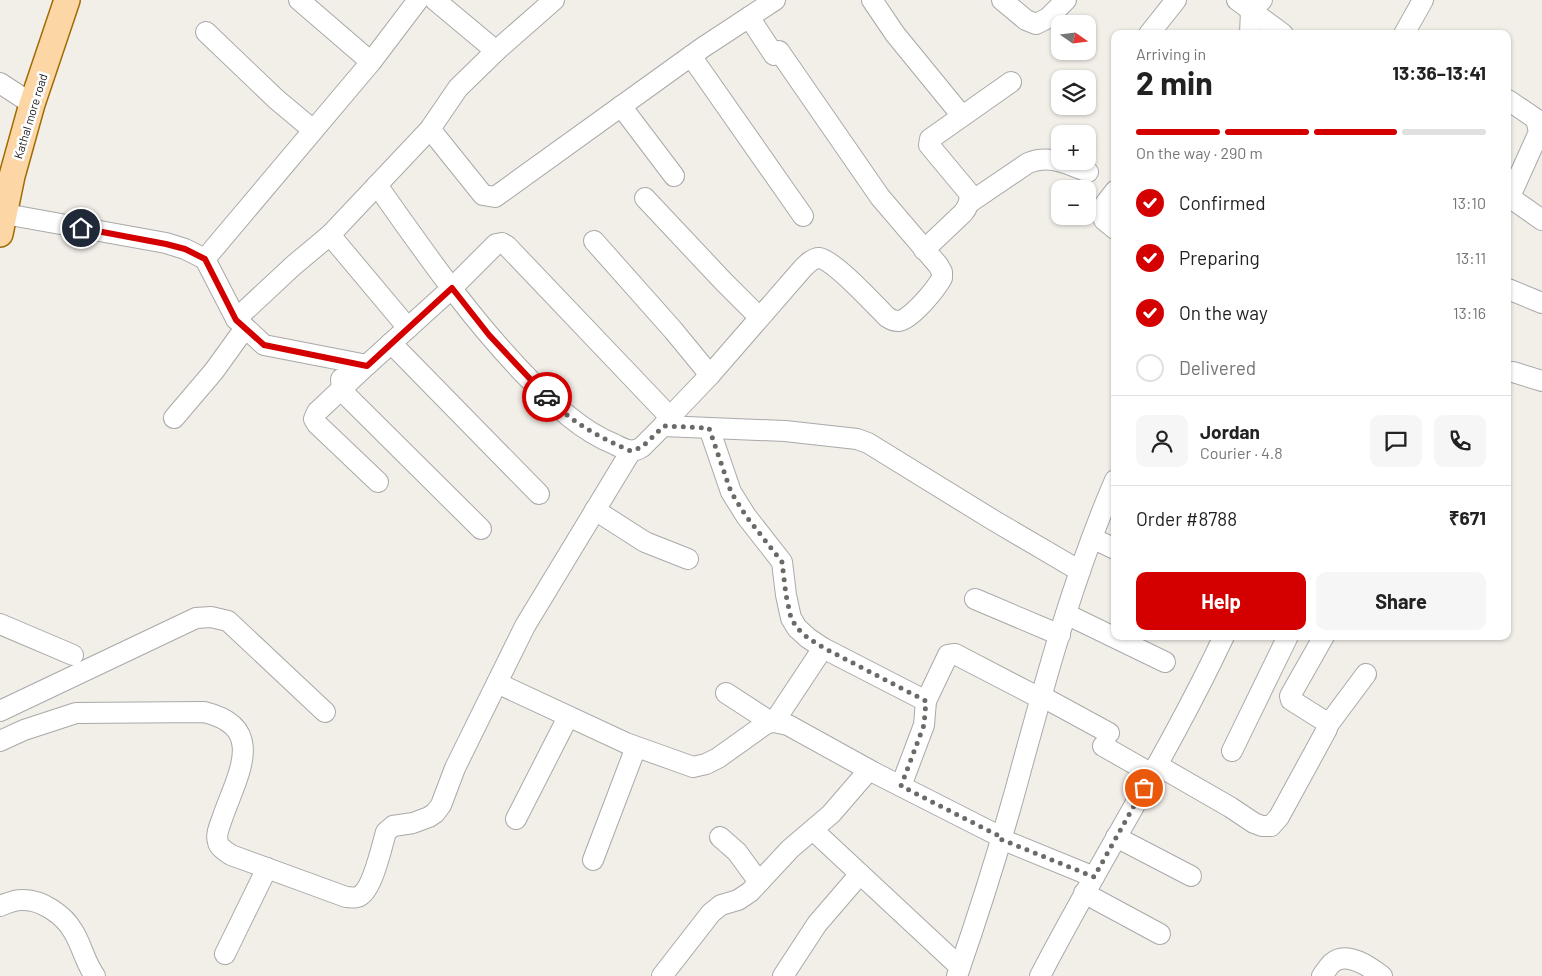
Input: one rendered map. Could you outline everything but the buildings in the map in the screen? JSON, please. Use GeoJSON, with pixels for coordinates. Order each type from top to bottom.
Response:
{"type":"FeatureCollection","features":[{"type":"Feature","properties":{"kind":"main road","name":"Kathal more road"},"geometry":{"type":"LineString","coordinates":[[5,206],[32,104],[67,0]]}},
{"type":"Feature","properties":{"kind":"street"},"geometry":{"type":"LineString","coordinates":[[299,0],[370,62]]}},
{"type":"Feature","properties":{"kind":"street"},"geometry":{"type":"LineString","coordinates":[[205,259],[370,62],[418,0]]}},
{"type":"Feature","properties":{"kind":"street"},"geometry":{"type":"LineString","coordinates":[[435,0],[496,51]]}},
{"type":"Feature","properties":{"kind":"street"},"geometry":{"type":"LineString","coordinates":[[174,418],[214,371],[241,324],[294,265],[330,235],[430,129],[458,88],[496,51],[554,0]]}},
{"type":"Feature","properties":{"kind":"street"},"geometry":{"type":"LineString","coordinates":[[430,129],[483,194],[495,197],[691,56],[775,0]]}},
{"type":"Feature","properties":{"kind":"street"},"geometry":{"type":"LineString","coordinates":[[872,0],[895,34],[962,116]]}},
{"type":"Feature","properties":{"kind":"street"},"geometry":{"type":"LineString","coordinates":[[1002,0],[1026,20],[1036,24],[1048,18],[1066,0]]}},
{"type":"Feature","properties":{"kind":"street"},"geometry":{"type":"LineString","coordinates":[[1152,30],[1176,0]]}},
{"type":"Feature","properties":{"kind":"street"},"geometry":{"type":"LineString","coordinates":[[1406,30],[1423,0]]}},
{"type":"Feature","properties":{"kind":"street"},"geometry":{"type":"LineString","coordinates":[[1250,4],[1250,30]]}},
{"type":"Feature","properties":{"kind":"street"},"geometry":{"type":"LineString","coordinates":[[1250,4],[1279,30]]}},
{"type":"Feature","properties":{"kind":"street"},"geometry":{"type":"LineString","coordinates":[[0,741],[24,730],[76,713],[204,712],[220,716],[228,721],[237,731],[244,750],[243,763],[220,826],[218,842],[232,855],[267,868],[346,896],[354,898],[362,895],[366,891],[376,868],[386,832],[396,825],[413,823],[429,817],[441,805],[455,768],[525,626],[631,451],[642,447],[667,422],[803,268],[815,259],[821,258],[840,270],[887,317],[895,322],[901,321],[912,313],[942,278],[942,272],[880,197],[749,17]]}},
{"type":"Feature","properties":{"kind":"street"},"geometry":{"type":"LineString","coordinates":[[206,32],[276,99],[313,130]]}},
{"type":"Feature","properties":{"kind":"street"},"geometry":{"type":"LineString","coordinates":[[691,56],[803,216]]}},
{"type":"Feature","properties":{"kind":"street"},"geometry":{"type":"LineString","coordinates":[[969,204],[970,198],[968,193],[928,142],[935,134],[1011,82]]}},
{"type":"Feature","properties":{"kind":"street"},"geometry":{"type":"LineString","coordinates":[[0,83],[32,104]]}},
{"type":"Feature","properties":{"kind":"street"},"geometry":{"type":"LineString","coordinates":[[1511,102],[1536,119],[1539,132],[1537,150],[1511,193]]}},
{"type":"Feature","properties":{"kind":"street"},"geometry":{"type":"LineString","coordinates":[[622,106],[674,176]]}},
{"type":"Feature","properties":{"kind":"street"},"geometry":{"type":"LineString","coordinates":[[924,250],[963,213],[969,204],[1036,160],[1046,158],[1057,160],[1088,172]]}},
{"type":"Feature","properties":{"kind":"street"},"geometry":{"type":"LineString","coordinates":[[377,185],[425,253],[489,335],[554,405],[584,428],[606,441],[631,451]]}},
{"type":"Feature","properties":{"kind":"street"},"geometry":{"type":"LineString","coordinates":[[1111,196],[1105,204],[1102,215],[1104,220],[1111,226]]}},
{"type":"Feature","properties":{"kind":"street"},"geometry":{"type":"LineString","coordinates":[[645,198],[758,317]]}},
{"type":"Feature","properties":{"kind":"street"},"geometry":{"type":"LineString","coordinates":[[1511,200],[1542,220]]}},
{"type":"Feature","properties":{"kind":"street"},"geometry":{"type":"LineString","coordinates":[[5,206],[120,236],[185,249],[205,259],[241,324],[264,345],[367,366]]}},
{"type":"Feature","properties":{"kind":"street"},"geometry":{"type":"LineString","coordinates":[[330,235],[408,328]]}},
{"type":"Feature","properties":{"kind":"street"},"geometry":{"type":"LineString","coordinates":[[594,241],[710,375]]}},
{"type":"Feature","properties":{"kind":"street"},"geometry":{"type":"LineString","coordinates":[[378,482],[317,424],[314,419],[317,412],[452,288],[496,244],[502,243],[507,246],[667,422],[709,428],[785,431],[858,439],[868,443],[1080,571]]}},
{"type":"Feature","properties":{"kind":"street"},"geometry":{"type":"LineString","coordinates":[[1511,290],[1542,303]]}},
{"type":"Feature","properties":{"kind":"street"},"geometry":{"type":"LineString","coordinates":[[391,343],[539,494]]}},
{"type":"Feature","properties":{"kind":"street"},"geometry":{"type":"LineString","coordinates":[[340,360],[342,391],[481,529]]}},
{"type":"Feature","properties":{"kind":"street"},"geometry":{"type":"LineString","coordinates":[[1513,372],[1542,381]]}},
{"type":"Feature","properties":{"kind":"street"},"geometry":{"type":"LineString","coordinates":[[709,428],[731,492],[746,516],[782,562],[791,618],[797,628],[824,648],[926,701]]}},
{"type":"Feature","properties":{"kind":"street"},"geometry":{"type":"LineString","coordinates":[[814,831],[959,972],[1001,838],[1066,614],[1080,571],[1111,490]]}},
{"type":"Feature","properties":{"kind":"street"},"geometry":{"type":"LineString","coordinates":[[595,510],[645,542],[688,559]]}},
{"type":"Feature","properties":{"kind":"street"},"geometry":{"type":"LineString","coordinates":[[1092,538],[1111,547]]}},
{"type":"Feature","properties":{"kind":"street"},"geometry":{"type":"LineString","coordinates":[[975,599],[1060,635]]}},
{"type":"Feature","properties":{"kind":"street"},"geometry":{"type":"LineString","coordinates":[[1066,614],[1111,636]]}},
{"type":"Feature","properties":{"kind":"street"},"geometry":{"type":"LineString","coordinates":[[0,711],[196,618],[211,617],[228,621],[325,712]]}},
{"type":"Feature","properties":{"kind":"street"},"geometry":{"type":"LineString","coordinates":[[0,624],[73,655]]}},
{"type":"Feature","properties":{"kind":"street"},"geometry":{"type":"LineString","coordinates":[[1119,640],[1164,662]]}},
{"type":"Feature","properties":{"kind":"street"},"geometry":{"type":"LineString","coordinates":[[1040,976],[1089,885],[1155,770],[1204,679],[1222,640]]}},
{"type":"Feature","properties":{"kind":"street"},"geometry":{"type":"LineString","coordinates":[[1232,751],[1286,640]]}},
{"type":"Feature","properties":{"kind":"street"},"geometry":{"type":"LineString","coordinates":[[1322,640],[1290,696],[1291,700],[1328,725]]}},
{"type":"Feature","properties":{"kind":"street"},"geometry":{"type":"LineString","coordinates":[[497,683],[636,747],[686,766],[698,767],[718,758],[767,723],[774,722],[824,648]]}},
{"type":"Feature","properties":{"kind":"street"},"geometry":{"type":"LineString","coordinates":[[901,786],[924,725],[926,701],[948,655],[955,654],[1034,695],[1041,696],[1155,770],[1230,807],[1254,824],[1271,826],[1284,809],[1324,736],[1328,725],[1366,674]]}},
{"type":"Feature","properties":{"kind":"street"},"geometry":{"type":"LineString","coordinates":[[726,693],[766,719],[788,726],[1089,885],[1160,934]]}},
{"type":"Feature","properties":{"kind":"street"},"geometry":{"type":"LineString","coordinates":[[516,819],[568,717]]}},
{"type":"Feature","properties":{"kind":"street"},"geometry":{"type":"LineString","coordinates":[[593,860],[636,747]]}},
{"type":"Feature","properties":{"kind":"street"},"geometry":{"type":"LineString","coordinates":[[665,975],[711,913],[721,905],[744,897],[790,849],[814,831],[831,814],[869,770]]}},
{"type":"Feature","properties":{"kind":"street"},"geometry":{"type":"LineString","coordinates":[[720,837],[737,852],[759,882]]}},
{"type":"Feature","properties":{"kind":"street"},"geometry":{"type":"LineString","coordinates":[[1116,837],[1191,876]]}},
{"type":"Feature","properties":{"kind":"street"},"geometry":{"type":"LineString","coordinates":[[225,954],[267,868]]}},
{"type":"Feature","properties":{"kind":"street"},"geometry":{"type":"LineString","coordinates":[[783,976],[816,924],[860,874]]}},
{"type":"Feature","properties":{"kind":"street"},"geometry":{"type":"LineString","coordinates":[[0,906],[14,900],[24,899],[41,904],[62,917],[74,931],[90,970],[95,976]]}},
{"type":"Feature","properties":{"kind":"street"},"geometry":{"type":"LineString","coordinates":[[1322,976],[1332,963],[1345,958],[1367,965],[1382,976]]}},
{"type":"Feature","properties":{"kind":"way so far"},"geometry":{"type":"LineString","coordinates":[[547,397],[554,405],[584,428],[606,441],[631,451],[642,447],[664,426],[709,428],[731,492],[746,516],[782,562],[789,612],[797,628],[824,648],[926,701],[924,725],[901,786],[1001,837],[1000,839],[1094,877],[1144,788]]}},
{"type":"Feature","properties":{"kind":"route"},"geometry":{"type":"LineString","coordinates":[[81,228],[185,249],[205,259],[236,320],[256,340],[264,345],[367,366],[452,288],[489,335],[547,397]]}}]}
